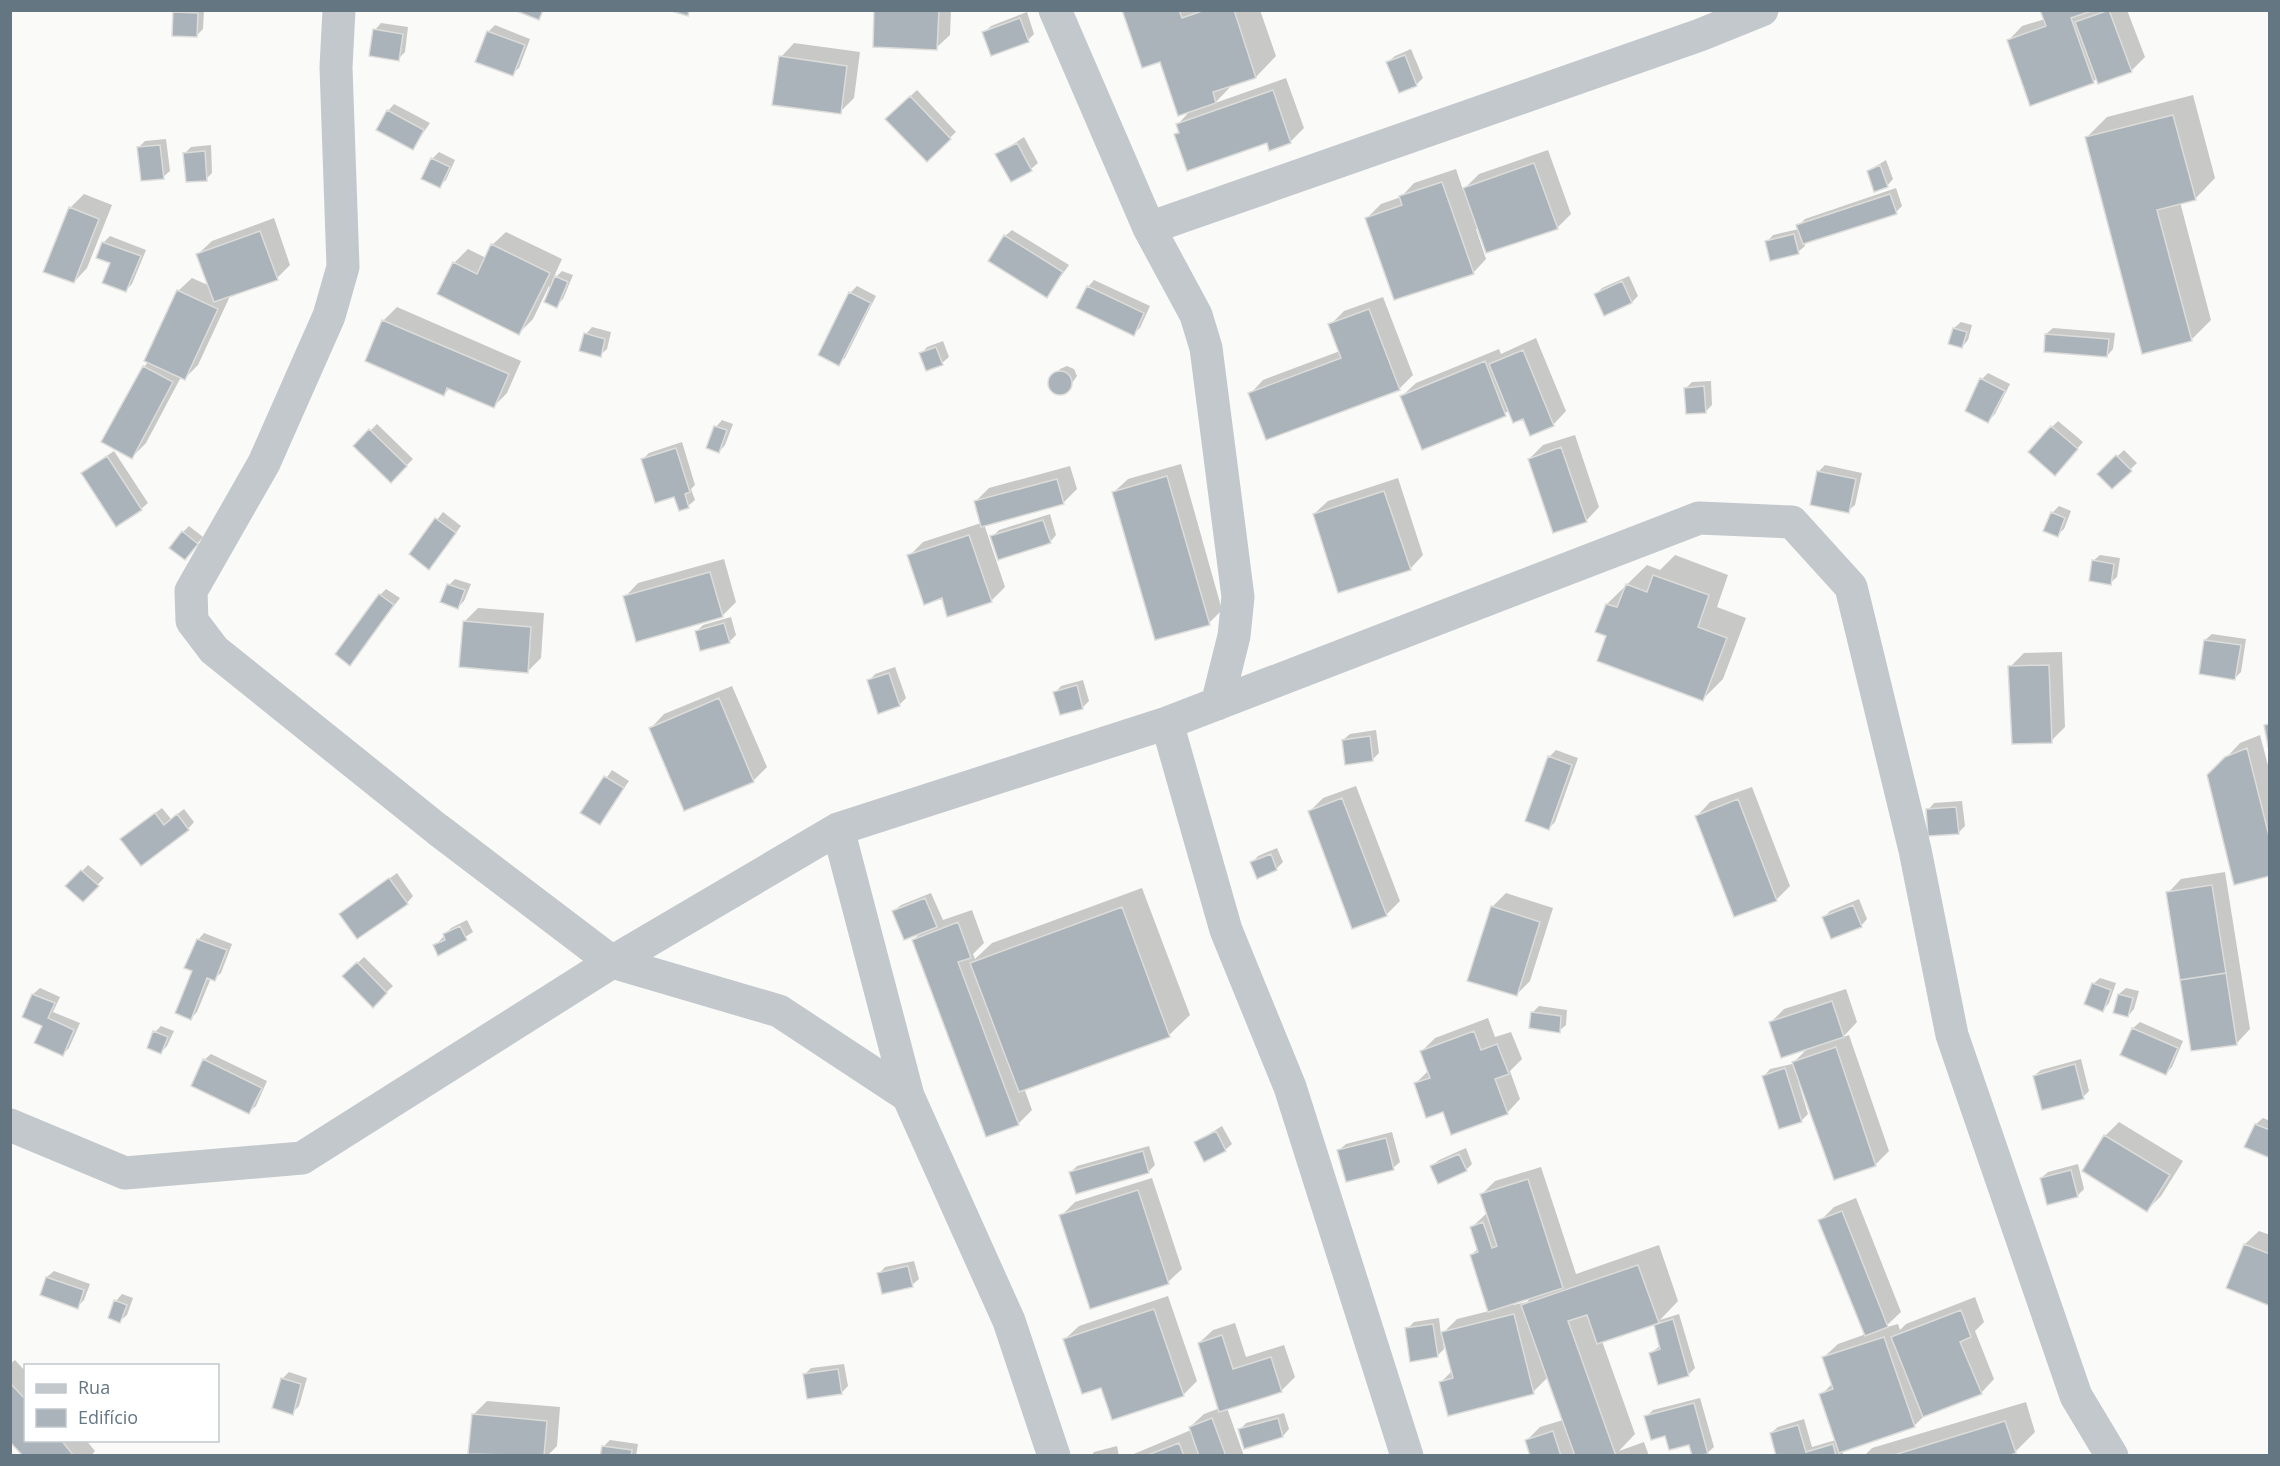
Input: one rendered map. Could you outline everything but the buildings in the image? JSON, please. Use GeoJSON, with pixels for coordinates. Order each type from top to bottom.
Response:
{"type":"FeatureCollection","features":[{"type":"Feature","properties":{"kind":"street"},"geometry":{"type":"LineString","coordinates":[[339,10],[336,67],[343,267],[329,316],[264,463],[191,591],[192,621],[214,650],[437,829],[612,962],[778,1011],[908,1096]]}},
{"type":"Feature","properties":{"kind":"street"},"geometry":{"type":"LineString","coordinates":[[1055,10],[1149,228],[1196,315],[1206,348],[1238,597],[1234,636],[1217,704]]}},
{"type":"Feature","properties":{"kind":"street"},"geometry":{"type":"LineString","coordinates":[[1149,228],[1688,39],[1762,10]]}},
{"type":"Feature","properties":{"kind":"street"},"geometry":{"type":"LineString","coordinates":[[10,1125],[125,1173],[302,1158],[612,962],[838,829],[1167,723],[1699,518],[1792,522],[1851,587],[1915,850],[1952,1035],[2076,1396],[2112,1455]]}},
{"type":"Feature","properties":{"kind":"street"},"geometry":{"type":"LineString","coordinates":[[1167,723],[1226,930],[1290,1087],[1407,1455]]}},
{"type":"Feature","properties":{"kind":"street"},"geometry":{"type":"LineString","coordinates":[[838,829],[908,1096],[1008,1321],[1054,1455]]}}]}
